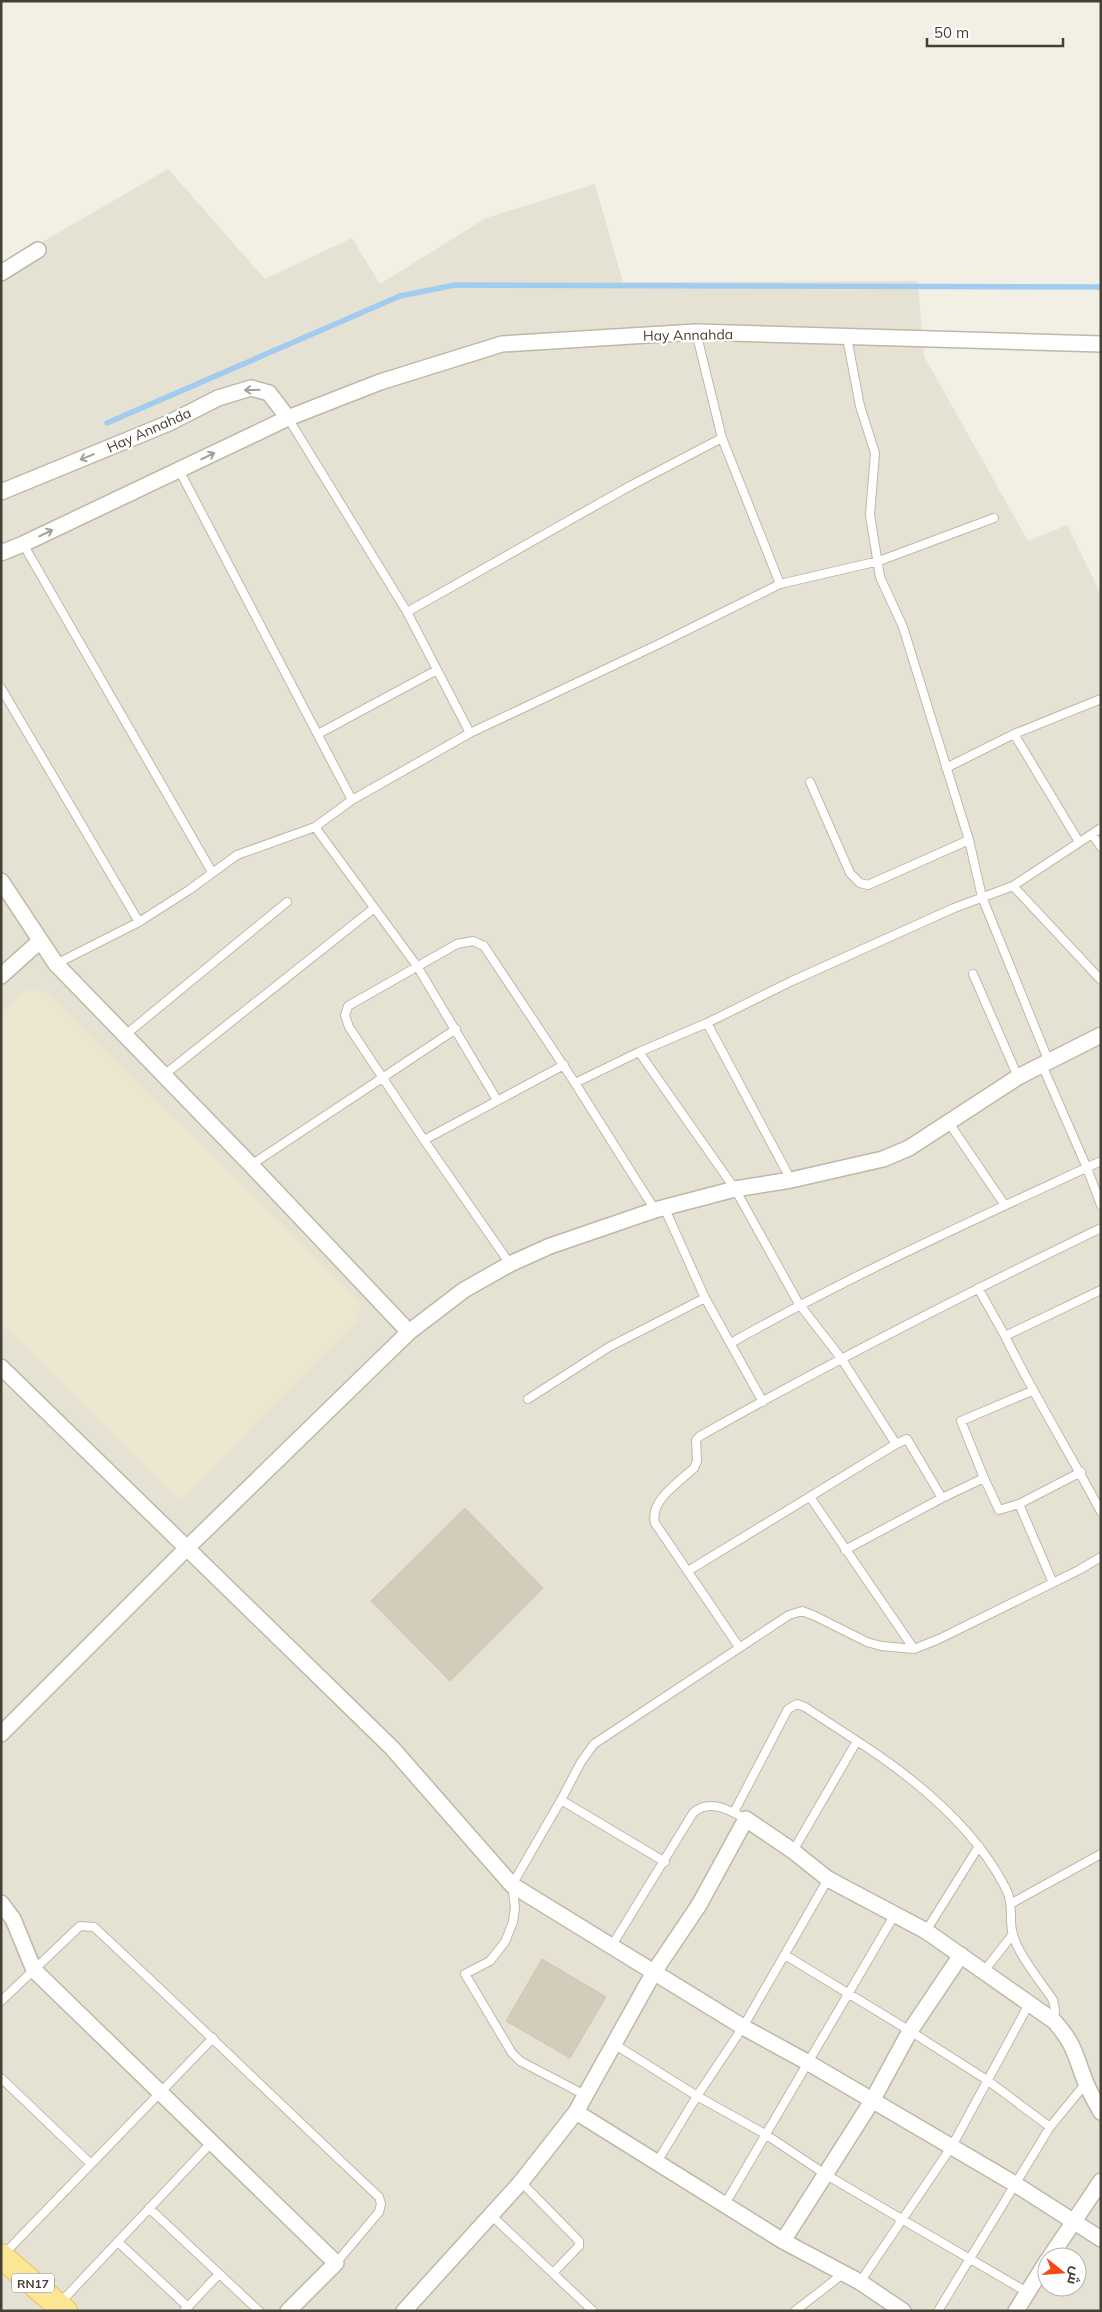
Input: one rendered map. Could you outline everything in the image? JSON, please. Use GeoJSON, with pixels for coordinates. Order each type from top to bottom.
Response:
{"type":"FeatureCollection","features":[{"type":"Feature","properties":{"kind":"main road","name":"RN17"},"geometry":{"type":"LineString","coordinates":[[1,2256],[61,2308]]}},
{"type":"Feature","properties":{"kind":"street"},"geometry":{"type":"LineString","coordinates":[[1,273],[38,250]]}},
{"type":"Feature","properties":{"kind":"street","name":"Hay Annahda"},"geometry":{"type":"LineString","coordinates":[[1,553],[288,418],[380,382],[502,344],[696,332],[847,338],[1101,344]]}},
{"type":"Feature","properties":{"kind":"street","name":"Hay Annahda"},"geometry":{"type":"LineString","coordinates":[[1,492],[169,423],[218,398],[251,388],[269,393],[288,418]]}},
{"type":"Feature","properties":{"kind":"street"},"geometry":{"type":"LineString","coordinates":[[1,881],[56,964],[410,1332]]}},
{"type":"Feature","properties":{"kind":"street"},"geometry":{"type":"LineString","coordinates":[[1,976],[40,941]]}},
{"type":"Feature","properties":{"kind":"street"},"geometry":{"type":"LineString","coordinates":[[1,1734],[187,1548],[410,1332],[464,1290],[510,1264],[550,1246],[659,1209],[734,1189],[791,1180],[883,1159],[909,1148],[949,1124],[1018,1077],[1101,1035]]}},
{"type":"Feature","properties":{"kind":"street"},"geometry":{"type":"LineString","coordinates":[[1,1367],[392,1748],[512,1885],[743,2027],[952,2146],[1101,2239]]}},
{"type":"Feature","properties":{"kind":"street"},"geometry":{"type":"LineString","coordinates":[[404,2311],[521,2182],[576,2112],[654,1972],[699,1905],[740,1816],[793,1851],[828,1879],[926,1931],[1054,2021],[1067,2035],[1076,2052],[1086,2083],[1101,2112]]}},
{"type":"Feature","properties":{"kind":"street"},"geometry":{"type":"LineString","coordinates":[[1,1903],[13,1919],[34,1970],[336,2263],[288,2311]]}},
{"type":"Feature","properties":{"kind":"street"},"geometry":{"type":"LineString","coordinates":[[783,2241],[872,2101],[910,2031],[961,1955]]}},
{"type":"Feature","properties":{"kind":"street"},"geometry":{"type":"LineString","coordinates":[[576,2112],[783,2241],[860,2282],[903,2311]]}},
{"type":"Feature","properties":{"kind":"street"},"geometry":{"type":"LineString","coordinates":[[1056,2247],[1101,2181]]}},
{"type":"Feature","properties":{"kind":"street"},"geometry":{"type":"LineString","coordinates":[[1016,2311],[1037,2276]]}},
{"type":"Feature","properties":{"kind":"lane"},"geometry":{"type":"LineString","coordinates":[[696,332],[722,438],[780,584]]}},
{"type":"Feature","properties":{"kind":"lane"},"geometry":{"type":"LineString","coordinates":[[847,338],[860,406],[875,453],[870,515],[879,561],[880,577],[902,627],[969,840],[982,897],[1101,1205]]}},
{"type":"Feature","properties":{"kind":"lane"},"geometry":{"type":"LineString","coordinates":[[288,418],[407,612],[470,733]]}},
{"type":"Feature","properties":{"kind":"lane"},"geometry":{"type":"LineString","coordinates":[[407,612],[630,486],[722,438]]}},
{"type":"Feature","properties":{"kind":"lane"},"geometry":{"type":"LineString","coordinates":[[179,470],[352,800]]}},
{"type":"Feature","properties":{"kind":"lane"},"geometry":{"type":"LineString","coordinates":[[56,964],[139,922],[190,890],[237,855],[315,826],[352,800],[470,733],[659,644],[780,584],[879,561],[994,518]]}},
{"type":"Feature","properties":{"kind":"lane"},"geometry":{"type":"LineString","coordinates":[[23,544],[212,872]]}},
{"type":"Feature","properties":{"kind":"lane"},"geometry":{"type":"LineString","coordinates":[[318,734],[438,670]]}},
{"type":"Feature","properties":{"kind":"lane"},"geometry":{"type":"LineString","coordinates":[[1,688],[139,922]]}},
{"type":"Feature","properties":{"kind":"lane"},"geometry":{"type":"LineString","coordinates":[[946,768],[1014,734],[1101,699]]}},
{"type":"Feature","properties":{"kind":"lane"},"geometry":{"type":"LineString","coordinates":[[1014,734],[1079,842]]}},
{"type":"Feature","properties":{"kind":"lane"},"geometry":{"type":"LineString","coordinates":[[810,782],[850,873],[860,883],[868,885],[969,840]]}},
{"type":"Feature","properties":{"kind":"lane"},"geometry":{"type":"LineString","coordinates":[[315,826],[417,966],[498,1100]]}},
{"type":"Feature","properties":{"kind":"lane"},"geometry":{"type":"LineString","coordinates":[[575,1083],[639,1052],[706,1023],[792,980],[954,908],[1012,886],[1101,828]]}},
{"type":"Feature","properties":{"kind":"lane"},"geometry":{"type":"LineString","coordinates":[[1092,834],[1101,848]]}},
{"type":"Feature","properties":{"kind":"lane"},"geometry":{"type":"LineString","coordinates":[[1012,886],[1101,980]]}},
{"type":"Feature","properties":{"kind":"lane"},"geometry":{"type":"LineString","coordinates":[[124,1036],[287,902]]}},
{"type":"Feature","properties":{"kind":"lane"},"geometry":{"type":"LineString","coordinates":[[164,1075],[374,909]]}},
{"type":"Feature","properties":{"kind":"lane"},"geometry":{"type":"LineString","coordinates":[[510,1264],[349,1027],[345,1015],[348,1006],[417,966],[457,944],[473,941],[484,946],[659,1209],[705,1298],[763,1402]]}},
{"type":"Feature","properties":{"kind":"lane"},"geometry":{"type":"LineString","coordinates":[[973,974],[1018,1077]]}},
{"type":"Feature","properties":{"kind":"lane"},"geometry":{"type":"LineString","coordinates":[[706,1023],[791,1180]]}},
{"type":"Feature","properties":{"kind":"lane"},"geometry":{"type":"LineString","coordinates":[[251,1165],[456,1029]]}},
{"type":"Feature","properties":{"kind":"lane"},"geometry":{"type":"LineString","coordinates":[[639,1052],[734,1189],[799,1304],[841,1358],[896,1444]]}},
{"type":"Feature","properties":{"kind":"lane"},"geometry":{"type":"LineString","coordinates":[[424,1140],[564,1065]]}},
{"type":"Feature","properties":{"kind":"lane"},"geometry":{"type":"LineString","coordinates":[[949,1124],[1004,1204]]}},
{"type":"Feature","properties":{"kind":"lane"},"geometry":{"type":"LineString","coordinates":[[731,1343],[799,1304],[1004,1204],[1101,1161]]}},
{"type":"Feature","properties":{"kind":"lane"},"geometry":{"type":"LineString","coordinates":[[739,1647],[655,1523],[653,1515],[656,1505],[694,1468],[697,1461],[696,1440],[700,1436],[841,1358],[1101,1228]]}},
{"type":"Feature","properties":{"kind":"lane"},"geometry":{"type":"LineString","coordinates":[[978,1288],[1005,1336],[1032,1391],[1080,1472],[1101,1512]]}},
{"type":"Feature","properties":{"kind":"lane"},"geometry":{"type":"LineString","coordinates":[[1005,1336],[1101,1290]]}},
{"type":"Feature","properties":{"kind":"lane"},"geometry":{"type":"LineString","coordinates":[[528,1399],[609,1347],[705,1298]]}},
{"type":"Feature","properties":{"kind":"lane"},"geometry":{"type":"LineString","coordinates":[[1032,1391],[961,1421],[999,1510],[1020,1504],[1080,1472]]}},
{"type":"Feature","properties":{"kind":"lane"},"geometry":{"type":"LineString","coordinates":[[688,1571],[907,1439],[942,1498]]}},
{"type":"Feature","properties":{"kind":"lane"},"geometry":{"type":"LineString","coordinates":[[846,1550],[942,1498],[984,1478]]}},
{"type":"Feature","properties":{"kind":"lane"},"geometry":{"type":"LineString","coordinates":[[1093,1497],[1101,1493]]}},
{"type":"Feature","properties":{"kind":"lane"},"geometry":{"type":"LineString","coordinates":[[810,1497],[914,1649]]}},
{"type":"Feature","properties":{"kind":"lane"},"geometry":{"type":"LineString","coordinates":[[1020,1504],[1053,1583]]}},
{"type":"Feature","properties":{"kind":"lane"},"geometry":{"type":"LineString","coordinates":[[585,2095],[520,2061],[512,2053],[465,1974],[490,1962],[505,1942],[513,1922],[515,1907],[512,1885],[581,1762],[594,1744],[788,1615],[802,1611],[816,1616],[866,1642],[881,1646],[914,1649],[939,1639],[1053,1583],[1101,1557]]}},
{"type":"Feature","properties":{"kind":"lane"},"geometry":{"type":"LineString","coordinates":[[611,1947],[665,1862],[693,1813],[701,1806],[710,1805],[740,1816],[788,1709],[797,1704],[805,1707],[857,1741],[922,1788],[979,1846],[1005,1887],[1012,1903],[1013,1934],[1017,1944],[1053,2000],[1055,2010],[1054,2021]]}},
{"type":"Feature","properties":{"kind":"lane"},"geometry":{"type":"LineString","coordinates":[[793,1851],[857,1741]]}},
{"type":"Feature","properties":{"kind":"lane"},"geometry":{"type":"LineString","coordinates":[[561,1800],[665,1862]]}},
{"type":"Feature","properties":{"kind":"lane"},"geometry":{"type":"LineString","coordinates":[[926,1931],[979,1846]]}},
{"type":"Feature","properties":{"kind":"lane"},"geometry":{"type":"LineString","coordinates":[[1012,1903],[1101,1854]]}},
{"type":"Feature","properties":{"kind":"lane"},"geometry":{"type":"LineString","coordinates":[[657,2162],[697,2096],[743,2027],[828,1879]]}},
{"type":"Feature","properties":{"kind":"lane"},"geometry":{"type":"LineString","coordinates":[[725,2204],[895,1914]]}},
{"type":"Feature","properties":{"kind":"lane"},"geometry":{"type":"LineString","coordinates":[[1,2000],[80,1926],[94,1927],[213,2038],[254,2080],[378,2198],[381,2204],[379,2212],[336,2263]]}},
{"type":"Feature","properties":{"kind":"lane"},"geometry":{"type":"LineString","coordinates":[[984,1971],[1013,1934]]}},
{"type":"Feature","properties":{"kind":"lane"},"geometry":{"type":"LineString","coordinates":[[785,1955],[987,2080],[1050,2127]]}},
{"type":"Feature","properties":{"kind":"lane"},"geometry":{"type":"LineString","coordinates":[[860,2282],[952,2146],[1028,2004]]}},
{"type":"Feature","properties":{"kind":"lane"},"geometry":{"type":"LineString","coordinates":[[1,2256],[213,2038]]}},
{"type":"Feature","properties":{"kind":"lane"},"geometry":{"type":"LineString","coordinates":[[614,2044],[697,2096],[765,2134],[825,2174],[1027,2292]]}},
{"type":"Feature","properties":{"kind":"lane"},"geometry":{"type":"LineString","coordinates":[[1,2078],[91,2164]]}},
{"type":"Feature","properties":{"kind":"lane"},"geometry":{"type":"LineString","coordinates":[[938,2311],[1050,2127],[1086,2083]]}},
{"type":"Feature","properties":{"kind":"lane"},"geometry":{"type":"LineString","coordinates":[[61,2308],[118,2242],[211,2143]]}},
{"type":"Feature","properties":{"kind":"lane"},"geometry":{"type":"LineString","coordinates":[[521,2182],[579,2241],[578,2246],[554,2272]]}},
{"type":"Feature","properties":{"kind":"lane"},"geometry":{"type":"LineString","coordinates":[[149,2208],[259,2311]]}},
{"type":"Feature","properties":{"kind":"lane"},"geometry":{"type":"LineString","coordinates":[[491,2215],[554,2272],[593,2311]]}},
{"type":"Feature","properties":{"kind":"lane"},"geometry":{"type":"LineString","coordinates":[[118,2242],[186,2309],[219,2274]]}},
{"type":"Feature","properties":{"kind":"lane"},"geometry":{"type":"LineString","coordinates":[[795,2311],[844,2273]]}},
{"type":"Feature","properties":{"kind":"shaded area"},"geometry":{"type":"Polygon","coordinates":[[[168,169],[265,279],[352,238],[380,284],[486,218],[595,184],[623,282],[918,281],[924,356],[1028,541],[1067,525],[1101,594],[1101,2311],[1,2311],[1,266],[168,169]]]}},
{"type":"Feature","properties":{"kind":"shaded area"},"geometry":{"type":"Polygon","coordinates":[[[26,989],[47,993],[362,1303],[358,1320],[179,1502],[1,1324],[1,1013],[26,989]]]}},
{"type":"Feature","properties":{"kind":"building"},"geometry":{"type":"Polygon","coordinates":[[[465,1508],[543,1588],[450,1681],[371,1601],[465,1508]]]}},
{"type":"Feature","properties":{"kind":"building"},"geometry":{"type":"Polygon","coordinates":[[[542,1959],[606,1997],[570,2058],[506,2021],[542,1959]]]}},
{"type":"Feature","properties":{"kind":"waterway"},"geometry":{"type":"LineString","coordinates":[[107,423],[400,296],[455,285],[1101,287]]}}]}
